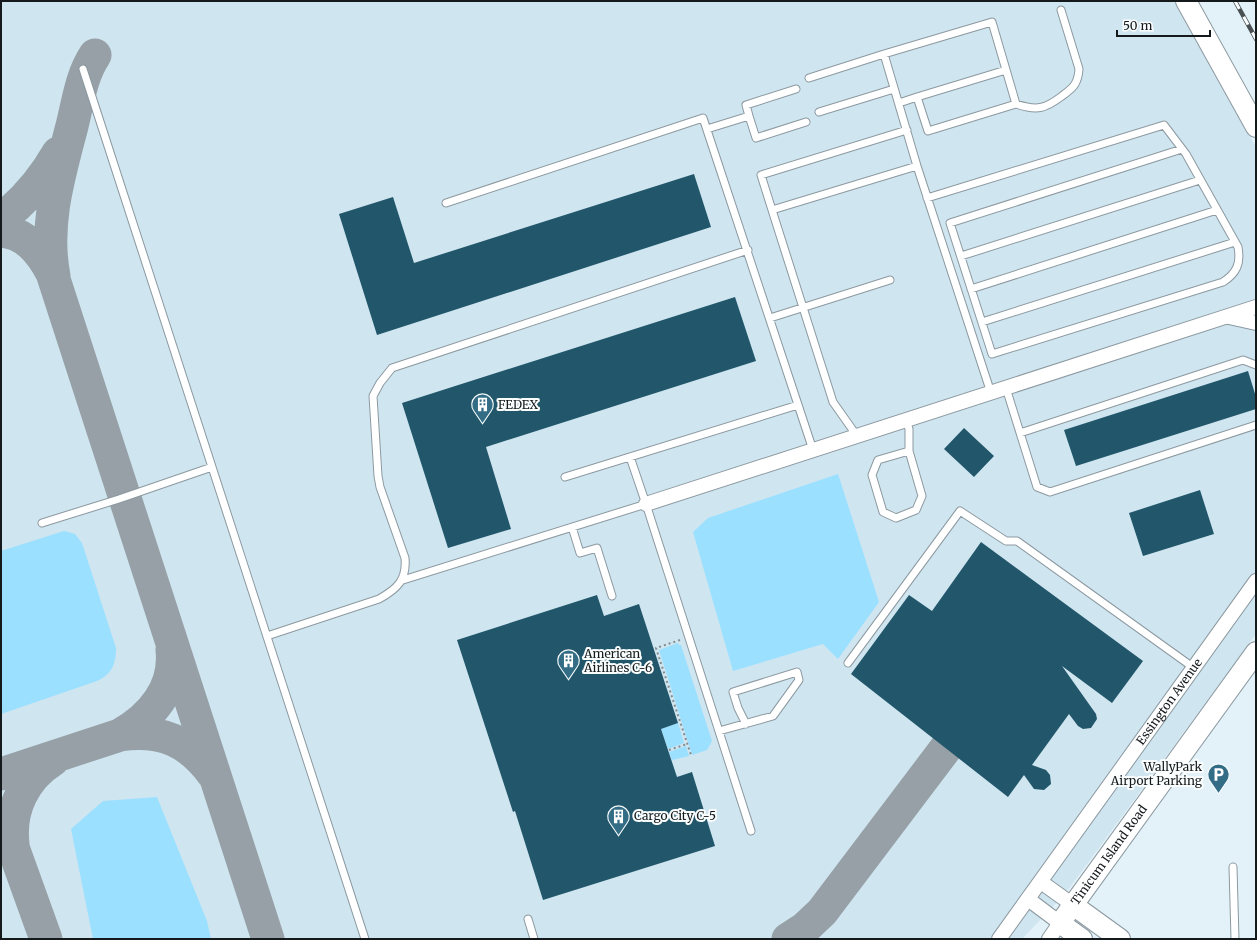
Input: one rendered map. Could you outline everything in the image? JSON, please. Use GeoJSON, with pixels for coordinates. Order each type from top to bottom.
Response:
{"type":"FeatureCollection","features":[{"type":"Feature","properties":{"kind":"street"},"geometry":{"type":"LineString","coordinates":[[1186,1],[1256,127]]}},
{"type":"Feature","properties":{"kind":"street"},"geometry":{"type":"LineString","coordinates":[[646,504],[1256,307]]}},
{"type":"Feature","properties":{"kind":"street"},"geometry":{"type":"LineString","coordinates":[[1228,316],[1256,323]]}},
{"type":"Feature","properties":{"kind":"street","name":"Essington Avenue"},"geometry":{"type":"LineString","coordinates":[[999,939],[1256,581]]}},
{"type":"Feature","properties":{"kind":"street","name":"Tinicum Island Road"},"geometry":{"type":"LineString","coordinates":[[1060,923],[1256,652]]}},
{"type":"Feature","properties":{"kind":"street"},"geometry":{"type":"LineString","coordinates":[[1041,882],[1120,939]]}},
{"type":"Feature","properties":{"kind":"street"},"geometry":{"type":"LineString","coordinates":[[1028,899],[1082,939]]}},
{"type":"Feature","properties":{"kind":"street"},"geometry":{"type":"LineString","coordinates":[[1049,939],[1060,923]]}},
{"type":"Feature","properties":{"kind":"lane"},"geometry":{"type":"LineString","coordinates":[[918,97],[928,131],[1016,104],[1027,108],[1048,106],[1076,86],[1079,69],[1061,10]]}},
{"type":"Feature","properties":{"kind":"lane"},"geometry":{"type":"LineString","coordinates":[[808,78],[992,22],[1016,104]]}},
{"type":"Feature","properties":{"kind":"lane"},"geometry":{"type":"LineString","coordinates":[[884,54],[927,198],[991,393]]}},
{"type":"Feature","properties":{"kind":"lane"},"geometry":{"type":"LineString","coordinates":[[83,69],[365,939]]}},
{"type":"Feature","properties":{"kind":"lane"},"geometry":{"type":"LineString","coordinates":[[899,103],[1006,70]]}},
{"type":"Feature","properties":{"kind":"lane"},"geometry":{"type":"LineString","coordinates":[[796,89],[746,105],[749,116],[756,138],[806,122]]}},
{"type":"Feature","properties":{"kind":"lane"},"geometry":{"type":"LineString","coordinates":[[819,112],[894,89]]}},
{"type":"Feature","properties":{"kind":"lane"},"geometry":{"type":"LineString","coordinates":[[707,129],[749,116]]}},
{"type":"Feature","properties":{"kind":"lane"},"geometry":{"type":"LineString","coordinates":[[446,203],[703,118],[748,250],[813,450]]}},
{"type":"Feature","properties":{"kind":"lane"},"geometry":{"type":"LineString","coordinates":[[927,198],[1164,125],[1182,149],[1235,242],[1240,257],[1238,268],[1223,282],[992,354],[950,223],[1182,149]]}},
{"type":"Feature","properties":{"kind":"lane"},"geometry":{"type":"LineString","coordinates":[[857,436],[833,402],[761,175],[907,130]]}},
{"type":"Feature","properties":{"kind":"lane"},"geometry":{"type":"LineString","coordinates":[[772,210],[917,166]]}},
{"type":"Feature","properties":{"kind":"lane"},"geometry":{"type":"LineString","coordinates":[[961,256],[1200,180]]}},
{"type":"Feature","properties":{"kind":"lane"},"geometry":{"type":"LineString","coordinates":[[971,289],[1217,210]]}},
{"type":"Feature","properties":{"kind":"lane"},"geometry":{"type":"LineString","coordinates":[[982,322],[1235,242]]}},
{"type":"Feature","properties":{"kind":"lane"},"geometry":{"type":"LineString","coordinates":[[267,636],[379,599],[394,591],[403,580],[406,566],[405,558],[380,487],[378,476],[373,396],[383,378],[392,368],[748,250]]}},
{"type":"Feature","properties":{"kind":"lane"},"geometry":{"type":"LineString","coordinates":[[770,318],[890,280]]}},
{"type":"Feature","properties":{"kind":"lane"},"geometry":{"type":"LineString","coordinates":[[1020,433],[1243,360],[1256,365]]}},
{"type":"Feature","properties":{"kind":"lane"},"geometry":{"type":"LineString","coordinates":[[1006,388],[1037,487],[1050,492],[1256,425]]}},
{"type":"Feature","properties":{"kind":"lane"},"geometry":{"type":"LineString","coordinates":[[565,476],[798,405]]}},
{"type":"Feature","properties":{"kind":"lane"},"geometry":{"type":"LineString","coordinates":[[906,420],[909,429],[909,451],[922,496],[916,510],[896,518],[883,512],[872,475],[878,460],[909,451]]}},
{"type":"Feature","properties":{"kind":"lane"},"geometry":{"type":"LineString","coordinates":[[630,457],[751,831]]}},
{"type":"Feature","properties":{"kind":"lane"},"geometry":{"type":"LineString","coordinates":[[42,523],[119,499],[212,467]]}},
{"type":"Feature","properties":{"kind":"lane"},"geometry":{"type":"LineString","coordinates":[[403,580],[646,504]]}},
{"type":"Feature","properties":{"kind":"lane"},"geometry":{"type":"LineString","coordinates":[[848,663],[960,511],[1006,541],[1017,541],[1194,668]]}},
{"type":"Feature","properties":{"kind":"lane"},"geometry":{"type":"LineString","coordinates":[[572,527],[580,553],[597,548],[612,596]]}},
{"type":"Feature","properties":{"kind":"lane"},"geometry":{"type":"LineString","coordinates":[[719,731],[746,724],[773,716],[799,680],[797,672],[733,692],[738,708],[746,724]]}},
{"type":"Feature","properties":{"kind":"lane"},"geometry":{"type":"LineString","coordinates":[[1234,867],[1235,939]]}},
{"type":"Feature","properties":{"kind":"lane"},"geometry":{"type":"LineString","coordinates":[[528,920],[534,939]]}},
{"type":"Feature","properties":{"kind":"path"},"geometry":{"type":"LineString","coordinates":[[680,640],[656,648],[691,755]]}},
{"type":"Feature","properties":{"kind":"path"},"geometry":{"type":"LineString","coordinates":[[669,750],[687,744]]}},
{"type":"Feature","properties":{"kind":"shaded area"},"geometry":{"type":"Polygon","coordinates":[[[1,1],[1174,1],[1256,147],[1256,634],[1065,894],[1022,939],[1,939],[1,1]]]}},
{"type":"Feature","properties":{"kind":"shaded area"},"geometry":{"type":"Polygon","coordinates":[[[838,474],[879,602],[838,659],[823,644],[733,671],[693,532],[708,518],[838,474]]]}},
{"type":"Feature","properties":{"kind":"shaded area"},"geometry":{"type":"Polygon","coordinates":[[[64,531],[75,534],[82,543],[116,648],[114,664],[110,672],[97,681],[1,714],[1,551],[64,531]]]}},
{"type":"Feature","properties":{"kind":"shaded area"},"geometry":{"type":"Polygon","coordinates":[[[678,643],[681,645],[712,741],[707,750],[692,755],[659,650],[678,643]]]}},
{"type":"Feature","properties":{"kind":"shaded area"},"geometry":{"type":"Polygon","coordinates":[[[678,723],[684,743],[668,749],[661,729],[678,723]]]}},
{"type":"Feature","properties":{"kind":"shaded area"},"geometry":{"type":"Polygon","coordinates":[[[686,746],[689,756],[672,760],[669,752],[686,746]]]}},
{"type":"Feature","properties":{"kind":"shaded area"},"geometry":{"type":"Polygon","coordinates":[[[157,797],[207,921],[211,939],[93,939],[71,829],[103,801],[157,797]]]}},
{"type":"Feature","properties":{"kind":"building"},"geometry":{"type":"Polygon","coordinates":[[[694,174],[711,227],[377,335],[339,214],[393,197],[414,263],[694,174]]]}},
{"type":"Feature","properties":{"kind":"building","name":"FEDEX"},"geometry":{"type":"Polygon","coordinates":[[[735,297],[756,361],[486,447],[511,529],[448,548],[402,403],[735,297]]]}},
{"type":"Feature","properties":{"kind":"building"},"geometry":{"type":"Polygon","coordinates":[[[1248,371],[1256,397],[1256,409],[1076,466],[1064,430],[1248,371]]]}},
{"type":"Feature","properties":{"kind":"building"},"geometry":{"type":"Polygon","coordinates":[[[964,428],[994,456],[974,477],[944,449],[964,428]]]}},
{"type":"Feature","properties":{"kind":"building"},"geometry":{"type":"Polygon","coordinates":[[[1200,490],[1214,534],[1143,556],[1129,513],[1200,490]]]}},
{"type":"Feature","properties":{"kind":"building"},"geometry":{"type":"Polygon","coordinates":[[[981,542],[1143,661],[1112,703],[1062,666],[1096,714],[1097,719],[1091,728],[1083,729],[1078,726],[1069,714],[1032,765],[1046,770],[1050,775],[1051,784],[1044,790],[1034,789],[1024,775],[1008,797],[851,674],[909,595],[932,611],[981,542]]]}},
{"type":"Feature","properties":{"kind":"building","name":"American Airlines C-6"},"geometry":{"type":"Polygon","coordinates":[[[597,595],[604,616],[639,604],[678,723],[661,729],[677,777],[692,772],[715,846],[543,900],[515,811],[513,812],[457,640],[597,595]]]}},
{"type":"Feature","properties":{"kind":"taxiway"},"geometry":{"type":"LineString","coordinates":[[54,276],[51,257],[54,200],[80,89],[86,72],[95,55]]}},
{"type":"Feature","properties":{"kind":"taxiway"},"geometry":{"type":"LineString","coordinates":[[1,219],[18,205],[33,189],[58,153]]}},
{"type":"Feature","properties":{"kind":"taxiway"},"geometry":{"type":"LineString","coordinates":[[1,231],[18,235],[32,245],[38,251],[52,273],[268,939]]}},
{"type":"Feature","properties":{"kind":"taxiway"},"geometry":{"type":"LineString","coordinates":[[1,774],[120,735],[132,728],[152,710],[166,689],[170,677],[172,650]]}},
{"type":"Feature","properties":{"kind":"taxiway"},"geometry":{"type":"LineString","coordinates":[[120,735],[148,734],[173,740],[194,753],[213,774]]}},
{"type":"Feature","properties":{"kind":"taxiway"},"geometry":{"type":"LineString","coordinates":[[788,939],[805,928],[822,912],[946,748]]}},
{"type":"Feature","properties":{"kind":"taxiway"},"geometry":{"type":"LineString","coordinates":[[13,844],[13,819],[21,796],[34,776],[53,760]]}},
{"type":"Feature","properties":{"kind":"taxiway"},"geometry":{"type":"LineString","coordinates":[[1,814],[46,939]]}},
{"type":"Feature","properties":{"kind":"railway"},"geometry":{"type":"LineString","coordinates":[[1235,1],[1256,39]]}},
{"type":"Feature","properties":{"kind":"place","name":"FEDEX"},"geometry":{"type":"Point","coordinates":[482,424]}},
{"type":"Feature","properties":{"kind":"place","name":"American Airlines C-6"},"geometry":{"type":"Point","coordinates":[568,680]}},
{"type":"Feature","properties":{"kind":"place","name":"WallyPark Airport Parking"},"geometry":{"type":"Point","coordinates":[1218,794]}},
{"type":"Feature","properties":{"kind":"place","name":"Cargo City C-5"},"geometry":{"type":"Point","coordinates":[618,836]}}]}
